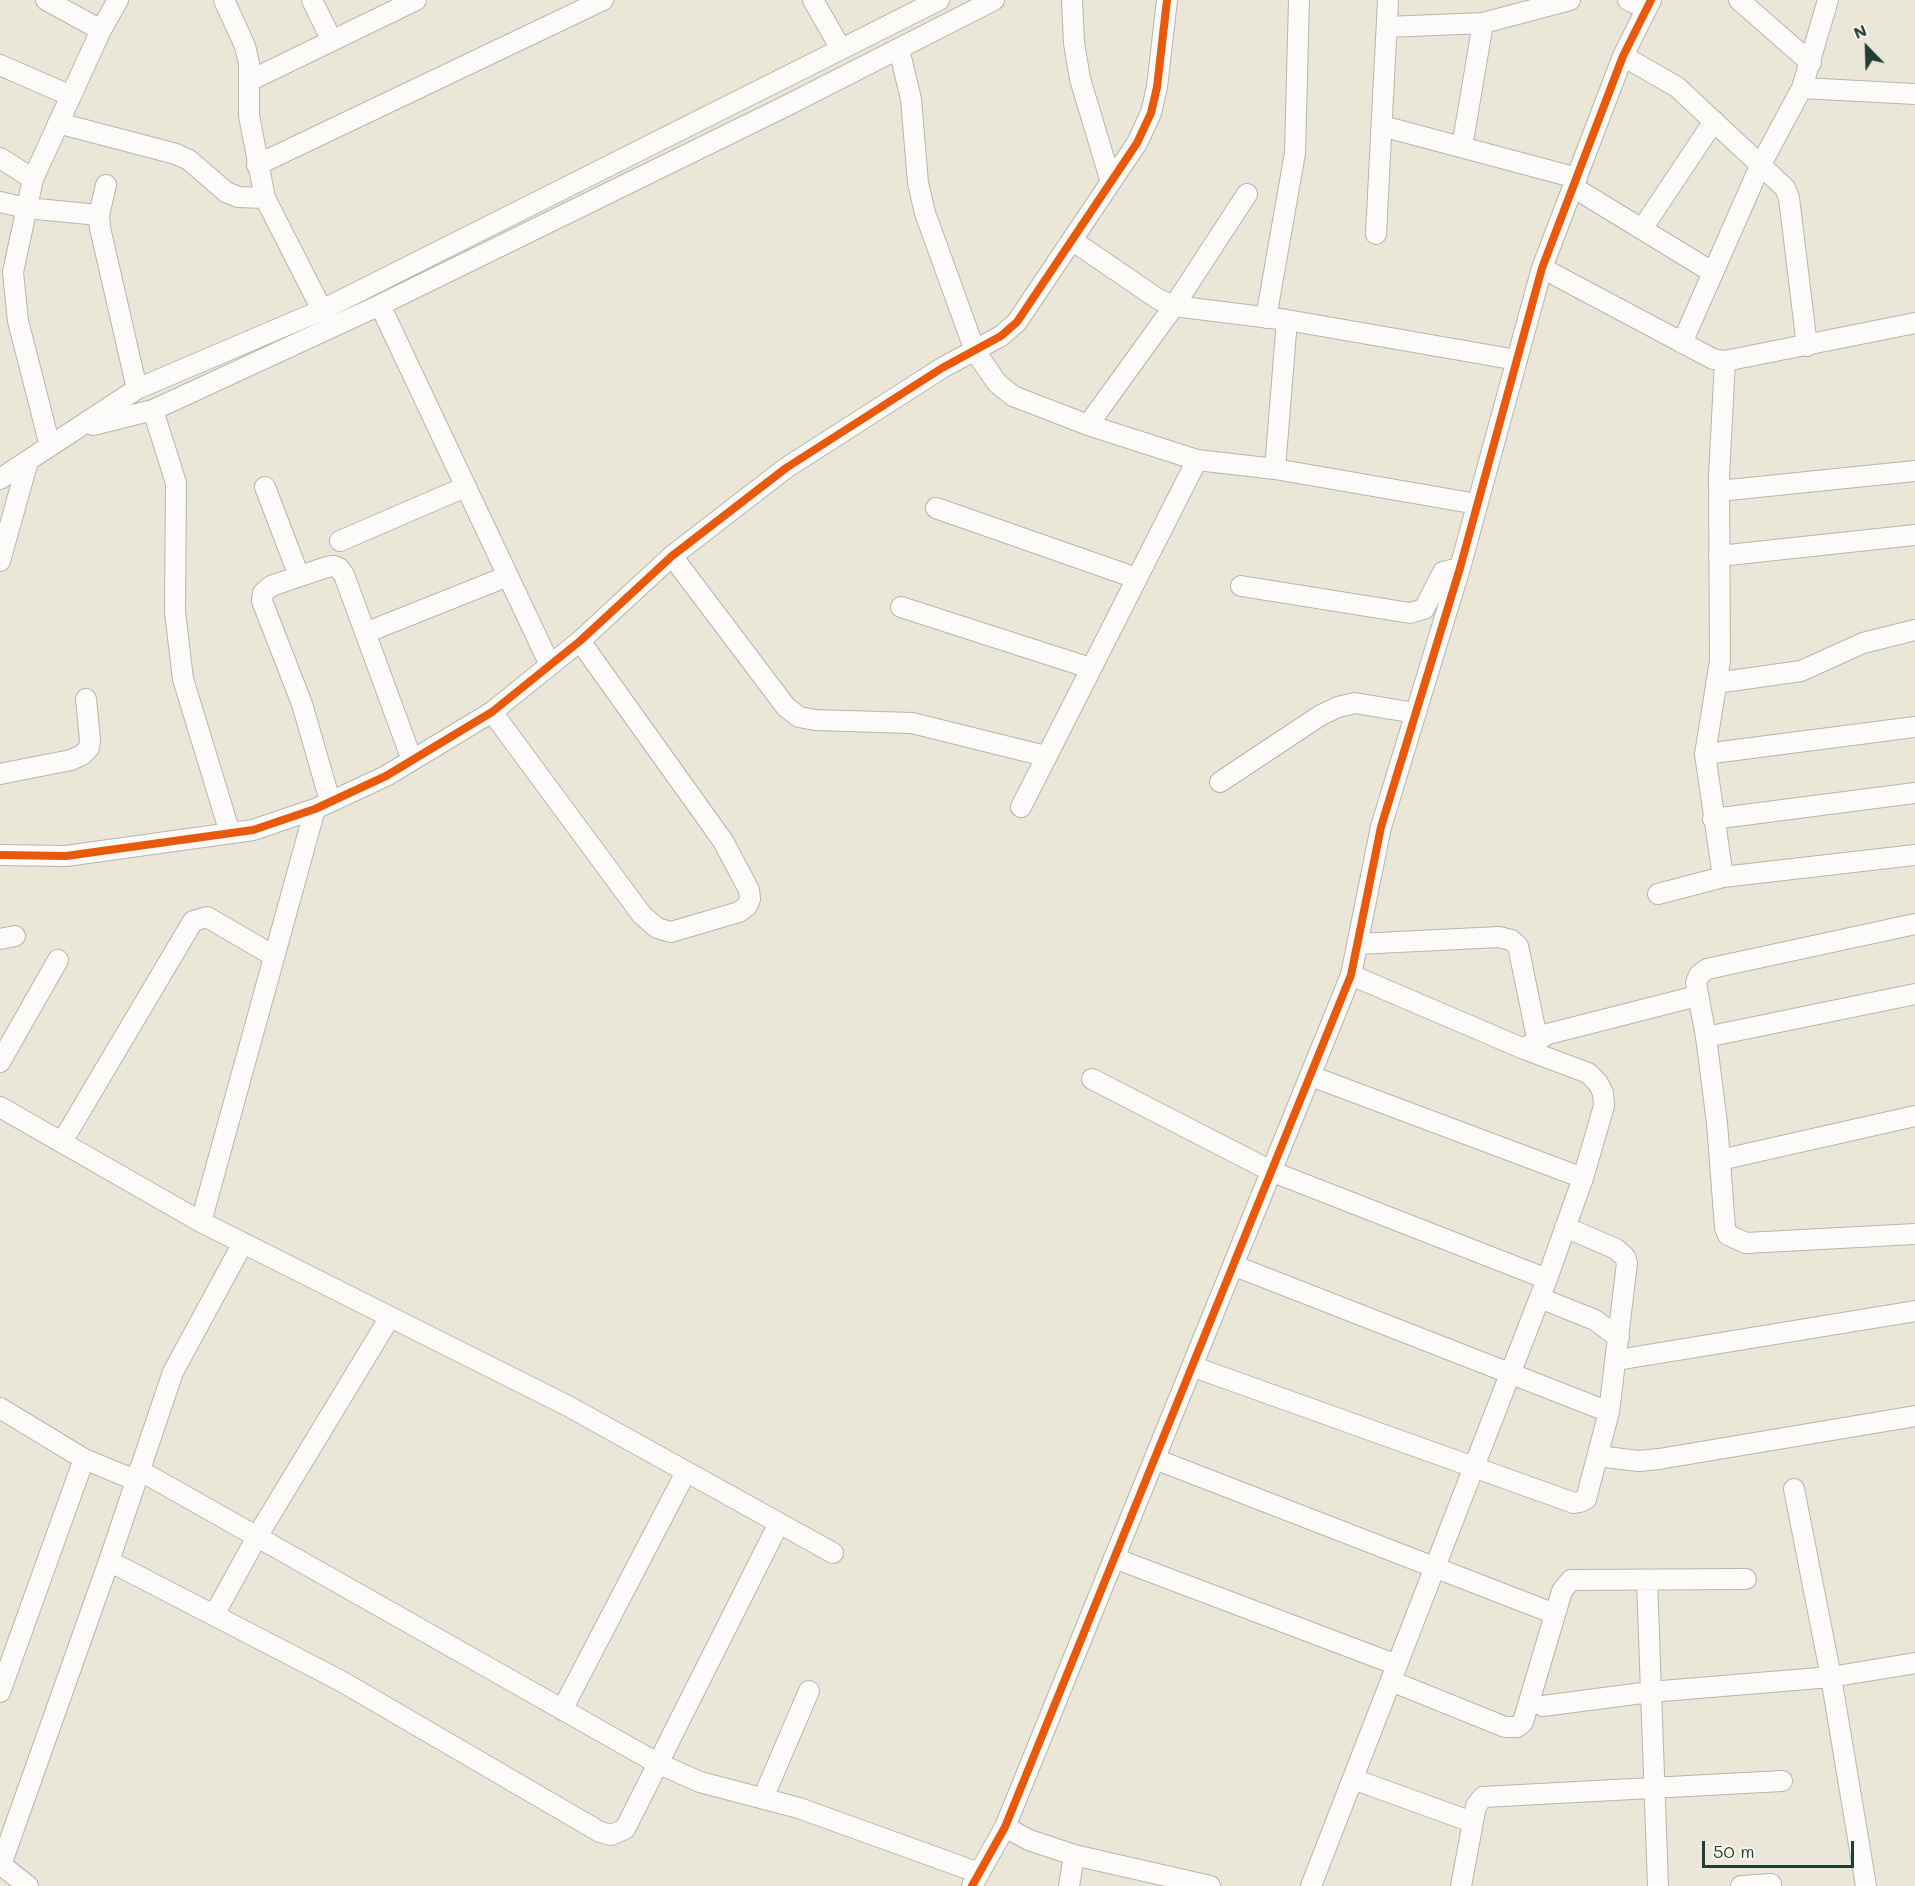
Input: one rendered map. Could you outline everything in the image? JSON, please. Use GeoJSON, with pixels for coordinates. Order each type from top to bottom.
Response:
{"type":"FeatureCollection","features":[{"type":"Feature","properties":{"kind":"street"},"geometry":{"type":"LineString","coordinates":[[46,0],[101,30]]}},
{"type":"Feature","properties":{"kind":"street"},"geometry":{"type":"LineString","coordinates":[[50,446],[7,293],[33,179],[101,30],[118,0]]}},
{"type":"Feature","properties":{"kind":"street"},"geometry":{"type":"LineString","coordinates":[[224,0],[245,46],[249,81],[249,116],[265,198],[322,310]]}},
{"type":"Feature","properties":{"kind":"street"},"geometry":{"type":"LineString","coordinates":[[312,0],[332,41]]}},
{"type":"Feature","properties":{"kind":"street"},"geometry":{"type":"LineString","coordinates":[[249,81],[416,0]]}},
{"type":"Feature","properties":{"kind":"street"},"geometry":{"type":"LineString","coordinates":[[813,0],[841,49]]}},
{"type":"Feature","properties":{"kind":"street"},"geometry":{"type":"LineString","coordinates":[[0,479],[137,389],[322,310],[939,0]]}},
{"type":"Feature","properties":{"kind":"street"},"geometry":{"type":"LineString","coordinates":[[75,430],[153,410],[380,305],[994,0]]}},
{"type":"Feature","properties":{"kind":"street"},"geometry":{"type":"LineString","coordinates":[[1072,0],[1074,43],[1080,79],[1112,182]]}},
{"type":"Feature","properties":{"kind":"street"},"geometry":{"type":"LineString","coordinates":[[0,855],[66,856],[253,830],[323,805],[412,760],[492,712],[579,641],[672,556],[786,468],[942,368],[1001,336],[1017,322],[1112,182],[1137,143],[1151,113],[1157,87],[1167,0]]}},
{"type":"Feature","properties":{"kind":"street"},"geometry":{"type":"LineString","coordinates":[[1266,318],[1295,153],[1299,0]]}},
{"type":"Feature","properties":{"kind":"street"},"geometry":{"type":"LineString","coordinates":[[1376,234],[1388,0]]}},
{"type":"Feature","properties":{"kind":"street"},"geometry":{"type":"LineString","coordinates":[[1387,27],[1484,23],[1570,0]]}},
{"type":"Feature","properties":{"kind":"street"},"geometry":{"type":"LineString","coordinates":[[0,1408],[84,1460],[137,1475],[258,1535],[657,1763],[700,1782],[799,1808],[975,1879],[1005,1827],[1194,1367],[1351,975],[1381,827],[1460,568],[1542,268],[1623,56],[1648,4],[1628,0]]}},
{"type":"Feature","properties":{"kind":"street"},"geometry":{"type":"LineString","coordinates":[[1738,0],[1811,63]]}},
{"type":"Feature","properties":{"kind":"street"},"geometry":{"type":"LineString","coordinates":[[1682,343],[1760,166],[1802,88],[1828,0]]}},
{"type":"Feature","properties":{"kind":"street"},"geometry":{"type":"LineString","coordinates":[[257,165],[594,2]]}},
{"type":"Feature","properties":{"kind":"street"},"geometry":{"type":"LineString","coordinates":[[1462,147],[1484,23]]}},
{"type":"Feature","properties":{"kind":"street"},"geometry":{"type":"LineString","coordinates":[[899,48],[912,99],[918,183],[925,213],[975,351],[997,383],[1013,396],[1088,425],[1197,460],[1275,469],[1477,504]]}},
{"type":"Feature","properties":{"kind":"street"},"geometry":{"type":"LineString","coordinates":[[1623,56],[1677,87],[1760,166],[1778,180],[1789,198],[1807,346]]}},
{"type":"Feature","properties":{"kind":"street"},"geometry":{"type":"LineString","coordinates":[[0,65],[71,96]]}},
{"type":"Feature","properties":{"kind":"street"},"geometry":{"type":"LineString","coordinates":[[1802,88],[1915,94]]}},
{"type":"Feature","properties":{"kind":"street"},"geometry":{"type":"LineString","coordinates":[[1642,229],[1714,121]]}},
{"type":"Feature","properties":{"kind":"street"},"geometry":{"type":"LineString","coordinates":[[58,123],[176,154],[189,160],[226,192],[238,197],[265,198]]}},
{"type":"Feature","properties":{"kind":"street"},"geometry":{"type":"LineString","coordinates":[[1382,126],[1462,147],[1575,182],[1642,229],[1712,272]]}},
{"type":"Feature","properties":{"kind":"street"},"geometry":{"type":"LineString","coordinates":[[0,158],[33,179]]}},
{"type":"Feature","properties":{"kind":"street"},"geometry":{"type":"LineString","coordinates":[[106,185],[99,215],[137,389]]}},
{"type":"Feature","properties":{"kind":"street"},"geometry":{"type":"LineString","coordinates":[[1088,425],[1174,306],[1247,194]]}},
{"type":"Feature","properties":{"kind":"street"},"geometry":{"type":"LineString","coordinates":[[0,202],[26,208],[99,215]]}},
{"type":"Feature","properties":{"kind":"street"},"geometry":{"type":"LineString","coordinates":[[1073,241],[1158,298],[1174,306],[1287,321],[1517,360]]}},
{"type":"Feature","properties":{"kind":"street"},"geometry":{"type":"LineString","coordinates":[[1542,268],[1713,359],[1725,361],[1915,323]]}},
{"type":"Feature","properties":{"kind":"street"},"geometry":{"type":"LineString","coordinates":[[380,305],[550,665]]}},
{"type":"Feature","properties":{"kind":"street"},"geometry":{"type":"LineString","coordinates":[[1275,469],[1287,321]]}},
{"type":"Feature","properties":{"kind":"street"},"geometry":{"type":"LineString","coordinates":[[1723,877],[1705,754],[1720,661],[1719,491],[1725,361]]}},
{"type":"Feature","properties":{"kind":"street"},"geometry":{"type":"LineString","coordinates":[[153,410],[176,483],[178,507],[174,612],[183,679],[230,833]]}},
{"type":"Feature","properties":{"kind":"street"},"geometry":{"type":"LineString","coordinates":[[0,561],[28,460]]}},
{"type":"Feature","properties":{"kind":"street"},"geometry":{"type":"LineString","coordinates":[[1021,807],[1197,460]]}},
{"type":"Feature","properties":{"kind":"street"},"geometry":{"type":"LineString","coordinates":[[1719,491],[1915,471]]}},
{"type":"Feature","properties":{"kind":"street"},"geometry":{"type":"LineString","coordinates":[[340,542],[465,487]]}},
{"type":"Feature","properties":{"kind":"street"},"geometry":{"type":"LineString","coordinates":[[265,488],[299,576]]}},
{"type":"Feature","properties":{"kind":"street"},"geometry":{"type":"LineString","coordinates":[[936,508],[1136,578]]}},
{"type":"Feature","properties":{"kind":"street"},"geometry":{"type":"LineString","coordinates":[[1719,556],[1915,535]]}},
{"type":"Feature","properties":{"kind":"street"},"geometry":{"type":"LineString","coordinates":[[672,556],[786,707],[799,717],[815,720],[912,723],[1045,756]]}},
{"type":"Feature","properties":{"kind":"street"},"geometry":{"type":"LineString","coordinates":[[201,1222],[274,956],[323,805],[302,704],[262,601],[263,594],[271,586],[334,566],[339,568],[344,575],[412,760]]}},
{"type":"Feature","properties":{"kind":"street"},"geometry":{"type":"LineString","coordinates":[[1241,586],[1410,613],[1424,609],[1443,572],[1460,568]]}},
{"type":"Feature","properties":{"kind":"street"},"geometry":{"type":"LineString","coordinates":[[365,633],[508,576]]}},
{"type":"Feature","properties":{"kind":"street"},"geometry":{"type":"LineString","coordinates":[[901,607],[1090,668]]}},
{"type":"Feature","properties":{"kind":"street"},"geometry":{"type":"LineString","coordinates":[[1716,684],[1801,671],[1863,643],[1915,630]]}},
{"type":"Feature","properties":{"kind":"street"},"geometry":{"type":"LineString","coordinates":[[492,712],[642,915],[657,928],[671,932],[739,912],[747,906],[750,898],[749,890],[723,841],[579,641]]}},
{"type":"Feature","properties":{"kind":"street"},"geometry":{"type":"LineString","coordinates":[[0,774],[71,760],[82,755],[89,748],[90,740],[86,699]]}},
{"type":"Feature","properties":{"kind":"street"},"geometry":{"type":"LineString","coordinates":[[1220,782],[1321,715],[1338,707],[1355,703],[1415,713]]}},
{"type":"Feature","properties":{"kind":"street"},"geometry":{"type":"LineString","coordinates":[[1705,754],[1915,727]]}},
{"type":"Feature","properties":{"kind":"street"},"geometry":{"type":"LineString","coordinates":[[1713,819],[1915,793]]}},
{"type":"Feature","properties":{"kind":"street"},"geometry":{"type":"LineString","coordinates":[[1658,894],[1723,877],[1915,855]]}},
{"type":"Feature","properties":{"kind":"street"},"geometry":{"type":"LineString","coordinates":[[62,1142],[193,921],[207,917],[274,956]]}},
{"type":"Feature","properties":{"kind":"street"},"geometry":{"type":"LineString","coordinates":[[1915,924],[1707,969],[1699,975],[1696,983],[1706,1037],[1725,1228],[1728,1235],[1746,1243],[1915,1234]]}},
{"type":"Feature","properties":{"kind":"street"},"geometry":{"type":"LineString","coordinates":[[1357,944],[1500,937],[1511,940],[1518,946],[1531,1044]]}},
{"type":"Feature","properties":{"kind":"street"},"geometry":{"type":"LineString","coordinates":[[0,1062],[58,960]]}},
{"type":"Feature","properties":{"kind":"street"},"geometry":{"type":"LineString","coordinates":[[1311,1886],[1540,1298],[1583,1178],[1604,1106],[1603,1093],[1598,1083],[1588,1073],[1531,1044],[1351,975]]}},
{"type":"Feature","properties":{"kind":"street"},"geometry":{"type":"LineString","coordinates":[[1706,1037],[1915,994]]}},
{"type":"Feature","properties":{"kind":"street"},"geometry":{"type":"LineString","coordinates":[[1531,1044],[1697,996]]}},
{"type":"Feature","properties":{"kind":"street"},"geometry":{"type":"LineString","coordinates":[[1311,1076],[1583,1178]]}},
{"type":"Feature","properties":{"kind":"street"},"geometry":{"type":"LineString","coordinates":[[1092,1079],[1273,1172],[1547,1279]]}},
{"type":"Feature","properties":{"kind":"street"},"geometry":{"type":"LineString","coordinates":[[0,1107],[201,1222],[568,1406],[834,1553]]}},
{"type":"Feature","properties":{"kind":"street"},"geometry":{"type":"LineString","coordinates":[[1720,1160],[1915,1116]]}},
{"type":"Feature","properties":{"kind":"street"},"geometry":{"type":"LineString","coordinates":[[1194,1367],[1574,1503],[1580,1502],[1586,1499],[1609,1412],[1627,1263],[1616,1250],[1565,1227]]}},
{"type":"Feature","properties":{"kind":"street"},"geometry":{"type":"LineString","coordinates":[[26,1885],[1,1865],[110,1561],[173,1372],[243,1243]]}},
{"type":"Feature","properties":{"kind":"street"},"geometry":{"type":"LineString","coordinates":[[1234,1266],[1609,1412]]}},
{"type":"Feature","properties":{"kind":"street"},"geometry":{"type":"LineString","coordinates":[[1540,1298],[1594,1320],[1619,1338]]}},
{"type":"Feature","properties":{"kind":"street"},"geometry":{"type":"LineString","coordinates":[[1617,1360],[1915,1311]]}},
{"type":"Feature","properties":{"kind":"street"},"geometry":{"type":"LineString","coordinates":[[214,1615],[258,1535],[390,1317]]}},
{"type":"Feature","properties":{"kind":"street"},"geometry":{"type":"LineString","coordinates":[[1598,1456],[1638,1461],[1659,1459],[1915,1416]]}},
{"type":"Feature","properties":{"kind":"street"},"geometry":{"type":"LineString","coordinates":[[1155,1459],[1437,1566],[1555,1614]]}},
{"type":"Feature","properties":{"kind":"street"},"geometry":{"type":"LineString","coordinates":[[0,1692],[84,1460]]}},
{"type":"Feature","properties":{"kind":"street"},"geometry":{"type":"LineString","coordinates":[[562,1710],[686,1472]]}},
{"type":"Feature","properties":{"kind":"street"},"geometry":{"type":"LineString","coordinates":[[1794,1489],[1831,1677],[1866,1886]]}},
{"type":"Feature","properties":{"kind":"street"},"geometry":{"type":"LineString","coordinates":[[110,1561],[341,1681],[600,1832],[611,1835],[625,1829],[779,1523]]}},
{"type":"Feature","properties":{"kind":"street"},"geometry":{"type":"LineString","coordinates":[[1114,1558],[1394,1673],[1505,1727],[1517,1727],[1523,1722],[1562,1591],[1571,1580],[1746,1579]]}},
{"type":"Feature","properties":{"kind":"street"},"geometry":{"type":"LineString","coordinates":[[1647,1580],[1658,1886]]}},
{"type":"Feature","properties":{"kind":"street"},"geometry":{"type":"LineString","coordinates":[[1543,1706],[1650,1692],[1831,1677],[1915,1663]]}},
{"type":"Feature","properties":{"kind":"street"},"geometry":{"type":"LineString","coordinates":[[763,1798],[809,1691]]}},
{"type":"Feature","properties":{"kind":"street"},"geometry":{"type":"LineString","coordinates":[[1353,1779],[1473,1822]]}},
{"type":"Feature","properties":{"kind":"street"},"geometry":{"type":"LineString","coordinates":[[1461,1886],[1476,1806],[1483,1797],[1654,1786],[1782,1781]]}},
{"type":"Feature","properties":{"kind":"street"},"geometry":{"type":"LineString","coordinates":[[1005,1827],[1029,1840],[1074,1855],[1199,1885]]}},
{"type":"Feature","properties":{"kind":"street"},"geometry":{"type":"LineString","coordinates":[[1069,1886],[1074,1855]]}},
{"type":"Feature","properties":{"kind":"street"},"geometry":{"type":"LineString","coordinates":[[1741,1886],[1771,1884]]}},
{"type":"Feature","properties":{"kind":"cycle path"},"geometry":{"type":"LineString","coordinates":[[0,855],[66,856],[253,830],[315,809],[386,776],[492,712],[580,641],[672,556],[786,468],[942,368],[1001,336],[1017,322],[1137,143],[1151,113],[1157,87],[1167,0]]}},
{"type":"Feature","properties":{"kind":"cycle path"},"geometry":{"type":"LineString","coordinates":[[972,1886],[1005,1827],[1351,975],[1381,827],[1460,568],[1542,268],[1623,56],[1651,0]]}}]}
